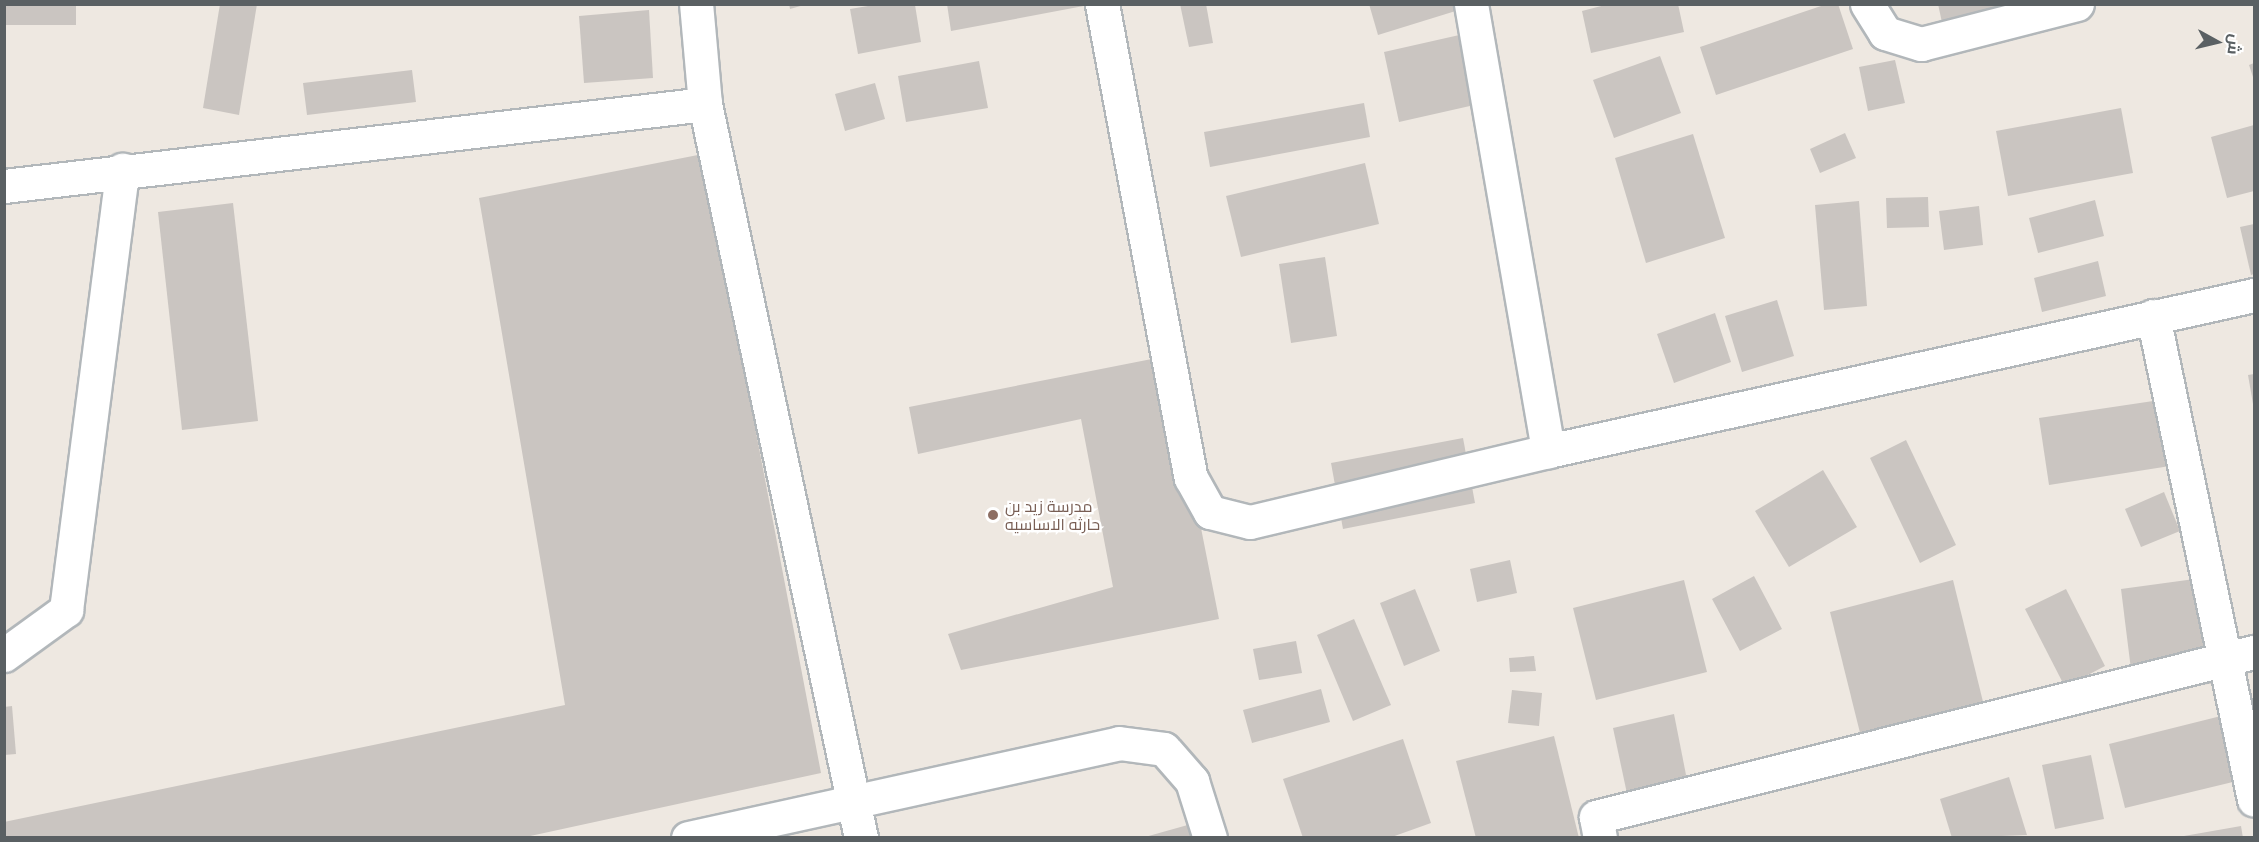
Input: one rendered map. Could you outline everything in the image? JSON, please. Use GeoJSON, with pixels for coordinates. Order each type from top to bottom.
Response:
{"type":"FeatureCollection","features":[{"type":"Feature","properties":{"kind":"street"},"geometry":{"type":"LineString","coordinates":[[696,4],[705,104],[849,803],[861,837]]}},
{"type":"Feature","properties":{"kind":"street"},"geometry":{"type":"LineString","coordinates":[[1102,4],[1191,478],[1210,512],[1250,522],[1548,452],[2254,295]]}},
{"type":"Feature","properties":{"kind":"street"},"geometry":{"type":"LineString","coordinates":[[1471,4],[1548,452]]}},
{"type":"Feature","properties":{"kind":"street"},"geometry":{"type":"LineString","coordinates":[[1867,4],[1885,33],[1922,44],[2077,4]]}},
{"type":"Feature","properties":{"kind":"street"},"geometry":{"type":"LineString","coordinates":[[4,186],[122,170],[705,104]]}},
{"type":"Feature","properties":{"kind":"street"},"geometry":{"type":"LineString","coordinates":[[4,655],[66,610],[122,170]]}},
{"type":"Feature","properties":{"kind":"street"},"geometry":{"type":"LineString","coordinates":[[2152,316],[2240,655],[2254,800]]}},
{"type":"Feature","properties":{"kind":"street"},"geometry":{"type":"LineString","coordinates":[[1600,837],[1596,818],[2240,655]]}},
{"type":"Feature","properties":{"kind":"street"},"geometry":{"type":"LineString","coordinates":[[688,837],[1119,743],[1164,749],[1192,781],[1210,837]]}},
{"type":"Feature","properties":{"kind":"building"},"geometry":{"type":"Polygon","coordinates":[[[4,4],[76,4],[76,25],[4,25],[4,4]]]}},
{"type":"Feature","properties":{"kind":"building"},"geometry":{"type":"Polygon","coordinates":[[[220,4],[257,4],[239,115],[203,108],[220,4]]]}},
{"type":"Feature","properties":{"kind":"building"},"geometry":{"type":"Polygon","coordinates":[[[789,4],[804,4],[804,5],[790,9],[789,4]]]}},
{"type":"Feature","properties":{"kind":"building"},"geometry":{"type":"Polygon","coordinates":[[[947,4],[1089,4],[1089,5],[951,31],[947,4]]]}},
{"type":"Feature","properties":{"kind":"building"},"geometry":{"type":"Polygon","coordinates":[[[1180,4],[1206,4],[1213,43],[1189,47],[1180,4]]]}},
{"type":"Feature","properties":{"kind":"building"},"geometry":{"type":"Polygon","coordinates":[[[1369,4],[1475,4],[1475,5],[1378,35],[1369,4]]]}},
{"type":"Feature","properties":{"kind":"building"},"geometry":{"type":"Polygon","coordinates":[[[1609,4],[1678,4],[1684,32],[1591,53],[1582,11],[1609,4]]]}},
{"type":"Feature","properties":{"kind":"building"},"geometry":{"type":"Polygon","coordinates":[[[1827,4],[1838,4],[1853,49],[1716,95],[1700,47],[1827,4]]]}},
{"type":"Feature","properties":{"kind":"building"},"geometry":{"type":"Polygon","coordinates":[[[1938,4],[2078,4],[1946,41],[1938,4]]]}},
{"type":"Feature","properties":{"kind":"building"},"geometry":{"type":"Polygon","coordinates":[[[874,5],[915,5],[921,42],[858,54],[850,9],[874,5]]]}},
{"type":"Feature","properties":{"kind":"building"},"geometry":{"type":"Polygon","coordinates":[[[649,10],[653,78],[584,83],[579,16],[649,10]]]}},
{"type":"Feature","properties":{"kind":"building"},"geometry":{"type":"Polygon","coordinates":[[[1486,29],[1501,99],[1399,122],[1384,52],[1486,29]]]}},
{"type":"Feature","properties":{"kind":"building"},"geometry":{"type":"Polygon","coordinates":[[[1660,56],[1681,113],[1614,138],[1593,80],[1660,56]]]}},
{"type":"Feature","properties":{"kind":"building"},"geometry":{"type":"Polygon","coordinates":[[[1895,60],[1905,103],[1868,111],[1859,67],[1895,60]]]}},
{"type":"Feature","properties":{"kind":"building"},"geometry":{"type":"Polygon","coordinates":[[[979,61],[988,108],[906,122],[898,76],[979,61]]]}},
{"type":"Feature","properties":{"kind":"building"},"geometry":{"type":"Polygon","coordinates":[[[2254,63],[2254,80],[2249,65],[2254,63]]]}},
{"type":"Feature","properties":{"kind":"building"},"geometry":{"type":"Polygon","coordinates":[[[412,70],[416,102],[307,115],[303,83],[412,70]]]}},
{"type":"Feature","properties":{"kind":"building"},"geometry":{"type":"Polygon","coordinates":[[[875,83],[885,119],[845,131],[835,94],[875,83]]]}},
{"type":"Feature","properties":{"kind":"building"},"geometry":{"type":"Polygon","coordinates":[[[1364,103],[1370,137],[1210,167],[1204,132],[1364,103]]]}},
{"type":"Feature","properties":{"kind":"building"},"geometry":{"type":"Polygon","coordinates":[[[2121,108],[2133,173],[2008,196],[1996,131],[2121,108]]]}},
{"type":"Feature","properties":{"kind":"building"},"geometry":{"type":"Polygon","coordinates":[[[2254,125],[2254,191],[2227,198],[2211,137],[2254,125]]]}},
{"type":"Feature","properties":{"kind":"building"},"geometry":{"type":"Polygon","coordinates":[[[1845,133],[1856,158],[1820,173],[1810,149],[1845,133]]]}},
{"type":"Feature","properties":{"kind":"building"},"geometry":{"type":"Polygon","coordinates":[[[1693,134],[1725,238],[1646,263],[1615,158],[1693,134]]]}},
{"type":"Feature","properties":{"kind":"building"},"geometry":{"type":"Polygon","coordinates":[[[703,154],[821,773],[521,838],[4,838],[4,822],[565,705],[479,198],[703,154]]]}},
{"type":"Feature","properties":{"kind":"building"},"geometry":{"type":"Polygon","coordinates":[[[1365,163],[1379,224],[1241,257],[1226,196],[1365,163]]]}},
{"type":"Feature","properties":{"kind":"building"},"geometry":{"type":"Polygon","coordinates":[[[1928,197],[1929,227],[1887,228],[1886,198],[1928,197]]]}},
{"type":"Feature","properties":{"kind":"building"},"geometry":{"type":"Polygon","coordinates":[[[2095,200],[2104,236],[2038,253],[2029,218],[2095,200]]]}},
{"type":"Feature","properties":{"kind":"building"},"geometry":{"type":"Polygon","coordinates":[[[1859,201],[1867,306],[1824,310],[1815,205],[1859,201]]]}},
{"type":"Feature","properties":{"kind":"building"},"geometry":{"type":"Polygon","coordinates":[[[233,203],[258,421],[182,430],[158,212],[233,203]]]}},
{"type":"Feature","properties":{"kind":"building"},"geometry":{"type":"Polygon","coordinates":[[[1979,206],[1983,245],[1944,250],[1939,211],[1979,206]]]}},
{"type":"Feature","properties":{"kind":"building"},"geometry":{"type":"Polygon","coordinates":[[[2254,224],[2254,274],[2251,275],[2240,227],[2254,224]]]}},
{"type":"Feature","properties":{"kind":"building"},"geometry":{"type":"Polygon","coordinates":[[[1325,257],[1337,336],[1291,343],[1279,264],[1325,257]]]}},
{"type":"Feature","properties":{"kind":"building"},"geometry":{"type":"Polygon","coordinates":[[[2098,261],[2106,296],[2042,312],[2034,278],[2098,261]]]}},
{"type":"Feature","properties":{"kind":"building"},"geometry":{"type":"Polygon","coordinates":[[[1777,300],[1794,356],[1742,372],[1725,316],[1777,300]]]}},
{"type":"Feature","properties":{"kind":"building"},"geometry":{"type":"Polygon","coordinates":[[[1715,313],[1731,362],[1674,383],[1657,334],[1715,313]]]}},
{"type":"Feature","properties":{"kind":"building"},"geometry":{"type":"Polygon","coordinates":[[[1167,356],[1219,619],[961,670],[948,634],[1113,587],[1081,419],[918,454],[909,407],[1167,356]]]}},
{"type":"Feature","properties":{"kind":"building"},"geometry":{"type":"Polygon","coordinates":[[[2254,374],[2254,404],[2253,404],[2248,375],[2254,374]]]}},
{"type":"Feature","properties":{"kind":"building"},"geometry":{"type":"Polygon","coordinates":[[[2160,400],[2170,466],[2049,485],[2039,418],[2160,400]]]}},
{"type":"Feature","properties":{"kind":"building"},"geometry":{"type":"Polygon","coordinates":[[[1463,438],[1475,503],[1343,529],[1331,463],[1463,438]]]}},
{"type":"Feature","properties":{"kind":"building"},"geometry":{"type":"Polygon","coordinates":[[[1906,440],[1956,545],[1920,563],[1870,458],[1906,440]]]}},
{"type":"Feature","properties":{"kind":"building"},"geometry":{"type":"Polygon","coordinates":[[[1823,470],[1857,527],[1789,567],[1755,511],[1823,470]]]}},
{"type":"Feature","properties":{"kind":"building"},"geometry":{"type":"Polygon","coordinates":[[[2164,492],[2180,531],[2141,547],[2125,509],[2164,492]]]}},
{"type":"Feature","properties":{"kind":"building"},"geometry":{"type":"Polygon","coordinates":[[[1510,560],[1517,593],[1477,602],[1470,569],[1510,560]]]}},
{"type":"Feature","properties":{"kind":"building"},"geometry":{"type":"Polygon","coordinates":[[[2224,575],[2238,680],[2134,694],[2121,589],[2224,575]]]}},
{"type":"Feature","properties":{"kind":"building"},"geometry":{"type":"Polygon","coordinates":[[[1754,576],[1782,629],[1740,651],[1712,599],[1754,576]]]}},
{"type":"Feature","properties":{"kind":"building"},"geometry":{"type":"Polygon","coordinates":[[[1684,580],[1707,672],[1596,700],[1573,608],[1684,580]]]}},
{"type":"Feature","properties":{"kind":"building"},"geometry":{"type":"Polygon","coordinates":[[[1953,580],[1987,718],[1864,749],[1830,612],[1953,580]]]}},
{"type":"Feature","properties":{"kind":"building"},"geometry":{"type":"Polygon","coordinates":[[[1415,589],[1440,651],[1404,666],[1380,603],[1415,589]]]}},
{"type":"Feature","properties":{"kind":"building"},"geometry":{"type":"Polygon","coordinates":[[[2066,589],[2105,666],[2065,687],[2025,609],[2066,589]]]}},
{"type":"Feature","properties":{"kind":"building"},"geometry":{"type":"Polygon","coordinates":[[[1354,619],[1391,705],[1353,721],[1317,635],[1354,619]]]}},
{"type":"Feature","properties":{"kind":"building"},"geometry":{"type":"Polygon","coordinates":[[[1296,641],[1302,673],[1259,680],[1253,649],[1296,641]]]}},
{"type":"Feature","properties":{"kind":"building"},"geometry":{"type":"Polygon","coordinates":[[[1534,656],[1536,671],[1510,672],[1509,658],[1534,656]]]}},
{"type":"Feature","properties":{"kind":"building"},"geometry":{"type":"Polygon","coordinates":[[[1321,689],[1330,722],[1252,743],[1243,710],[1321,689]]]}},
{"type":"Feature","properties":{"kind":"building"},"geometry":{"type":"Polygon","coordinates":[[[1512,690],[1542,693],[1539,726],[1508,723],[1512,690]]]}},
{"type":"Feature","properties":{"kind":"building"},"geometry":{"type":"Polygon","coordinates":[[[12,706],[16,754],[4,755],[4,707],[12,706]]]}},
{"type":"Feature","properties":{"kind":"building"},"geometry":{"type":"Polygon","coordinates":[[[1674,714],[1689,790],[1629,803],[1613,728],[1674,714]]]}},
{"type":"Feature","properties":{"kind":"building"},"geometry":{"type":"Polygon","coordinates":[[[2221,716],[2237,781],[2125,808],[2109,744],[2221,716]]]}},
{"type":"Feature","properties":{"kind":"building"},"geometry":{"type":"Polygon","coordinates":[[[1554,736],[1579,838],[1476,838],[1456,761],[1554,736]]]}},
{"type":"Feature","properties":{"kind":"building"},"geometry":{"type":"Polygon","coordinates":[[[1403,739],[1431,823],[1389,838],[1303,838],[1283,779],[1403,739]]]}},
{"type":"Feature","properties":{"kind":"building"},"geometry":{"type":"Polygon","coordinates":[[[2091,755],[2104,819],[2055,829],[2042,765],[2091,755]]]}},
{"type":"Feature","properties":{"kind":"building"},"geometry":{"type":"Polygon","coordinates":[[[2009,777],[2027,835],[1952,838],[1940,799],[2009,777]]]}},
{"type":"Feature","properties":{"kind":"building"},"geometry":{"type":"Polygon","coordinates":[[[1209,819],[1214,838],[1145,838],[1145,837],[1209,819]]]}},
{"type":"Feature","properties":{"kind":"building"},"geometry":{"type":"Polygon","coordinates":[[[2241,826],[2243,838],[2184,838],[2184,836],[2241,826]]]}},
{"type":"Feature","properties":{"kind":"place","name":"مدرسة زيد بن حارثه الاساسيه"},"geometry":{"type":"Point","coordinates":[993,515]}}]}
